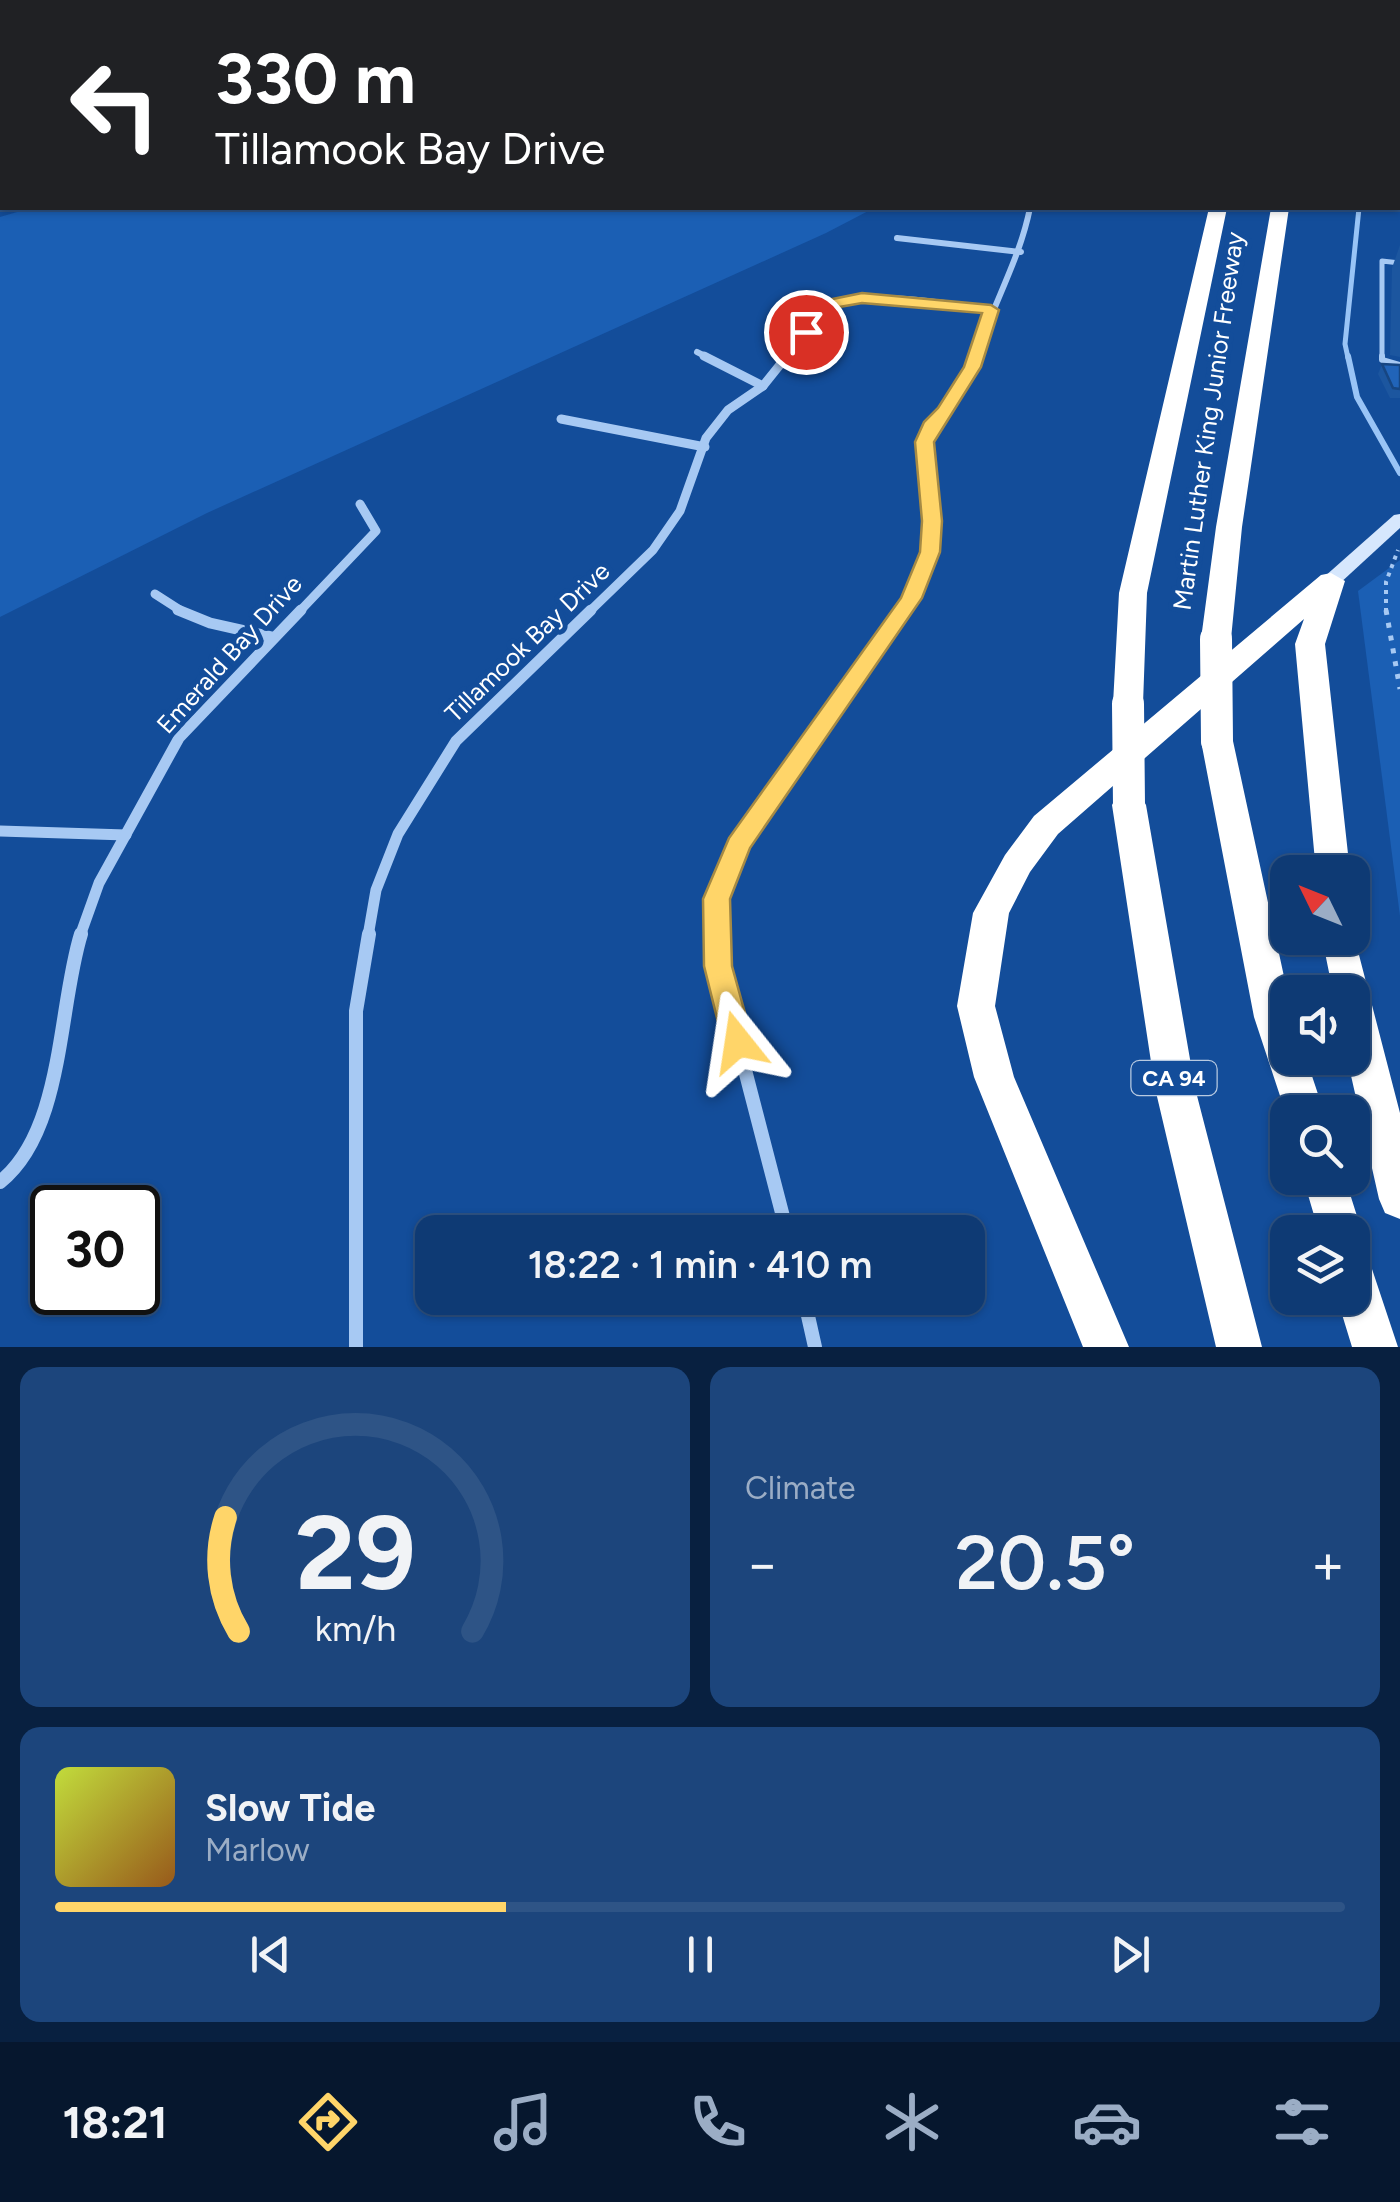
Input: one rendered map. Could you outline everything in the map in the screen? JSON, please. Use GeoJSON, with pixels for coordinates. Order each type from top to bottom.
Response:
{"type":"FeatureCollection","features":[{"type":"Feature","properties":{"kind":"highway","name":"Martin Luther King Junior Freeway"},"geometry":{"type":"LineString","coordinates":[[1218,210],[1134,594],[1128,704],[1129,805],[1176,1088],[1239,1347]]}},
{"type":"Feature","properties":{"kind":"highway","name":"Martin Luther King Junior Freeway"},"geometry":{"type":"LineString","coordinates":[[1280,210],[1228,528],[1216,639],[1217,741],[1274,1017],[1299,1095]]}},
{"type":"Feature","properties":{"kind":"highway"},"geometry":{"type":"LineString","coordinates":[[1331,581],[1310,644],[1331,855]]}},
{"type":"Feature","properties":{"kind":"highway"},"geometry":{"type":"LineString","coordinates":[[1106,1347],[994,1077],[976,1006],[992,914],[1016,864],[1046,825],[1331,581]]}},
{"type":"Feature","properties":{"kind":"highway"},"geometry":{"type":"LineString","coordinates":[[1370,1071],[1400,1199]]}},
{"type":"Feature","properties":{"kind":"highway"},"geometry":{"type":"LineString","coordinates":[[1365,1315],[1375,1347]]}},
{"type":"Feature","properties":{"kind":"main road"},"geometry":{"type":"LineString","coordinates":[[1331,581],[1400,519]]}},
{"type":"Feature","properties":{"kind":"street"},"geometry":{"type":"LineString","coordinates":[[783,1215],[718,966],[716,899],[738,844],[911,598],[930,552],[932,521],[924,442],[933,422],[945,412],[973,367],[991,310],[1021,252],[1030,210]]}},
{"type":"Feature","properties":{"kind":"street"},"geometry":{"type":"LineString","coordinates":[[897,238],[1021,252]]}},
{"type":"Feature","properties":{"kind":"street","name":"Tillamook Bay Drive"},"geometry":{"type":"LineString","coordinates":[[356,1347],[356,1011],[376,890],[398,834],[456,741],[646,558],[680,512],[706,438],[728,410],[763,386],[828,305],[836,301],[891,298],[991,310]]}},
{"type":"Feature","properties":{"kind":"street"},"geometry":{"type":"LineString","coordinates":[[697,352],[763,386]]}},
{"type":"Feature","properties":{"kind":"street"},"geometry":{"type":"LineString","coordinates":[[561,419],[705,448]]}},
{"type":"Feature","properties":{"kind":"street","name":"Emerald Bay Drive"},"geometry":{"type":"LineString","coordinates":[[0,1182],[15,1170],[41,1125],[79,938],[99,883],[179,738],[376,530],[360,504]]}},
{"type":"Feature","properties":{"kind":"street"},"geometry":{"type":"LineString","coordinates":[[156,594],[172,609],[216,626],[272,637]]}},
{"type":"Feature","properties":{"kind":"street"},"geometry":{"type":"LineString","coordinates":[[0,831],[126,835]]}},
{"type":"Feature","properties":{"kind":"street"},"geometry":{"type":"LineString","coordinates":[[808,1315],[815,1347]]}},
{"type":"Feature","properties":{"kind":"lane"},"geometry":{"type":"LineString","coordinates":[[1400,263],[1382,261],[1382,360],[1400,365]]}},
{"type":"Feature","properties":{"kind":"path"},"geometry":{"type":"LineString","coordinates":[[1400,548],[1385,574],[1385,606],[1400,689]]}},
{"type":"Feature","properties":{"kind":"shaded area"},"geometry":{"type":"Polygon","coordinates":[[[24,210],[870,210],[207,513],[0,617],[0,217],[24,210]]]}},
{"type":"Feature","properties":{"kind":"shaded area"},"geometry":{"type":"Polygon","coordinates":[[[1400,560],[1400,916],[1358,591],[1400,560]]]}},
{"type":"Feature","properties":{"kind":"building"},"geometry":{"type":"Polygon","coordinates":[[[1382,364],[1400,365],[1400,389],[1393,388],[1382,364]]]}},
{"type":"Feature","properties":{"kind":"waterway"},"geometry":{"type":"LineString","coordinates":[[1348,358],[1345,344],[1359,210]]}},
{"type":"Feature","properties":{"kind":"waterway"},"geometry":{"type":"LineString","coordinates":[[1348,356],[1357,397],[1400,473]]}},
{"type":"Feature","properties":{"kind":"route"},"geometry":{"type":"LineString","coordinates":[[738,1042],[718,966],[716,899],[738,844],[911,598],[930,552],[932,521],[924,442],[933,422],[945,412],[973,367],[991,310],[891,298],[836,301],[806,332]]}}]}
